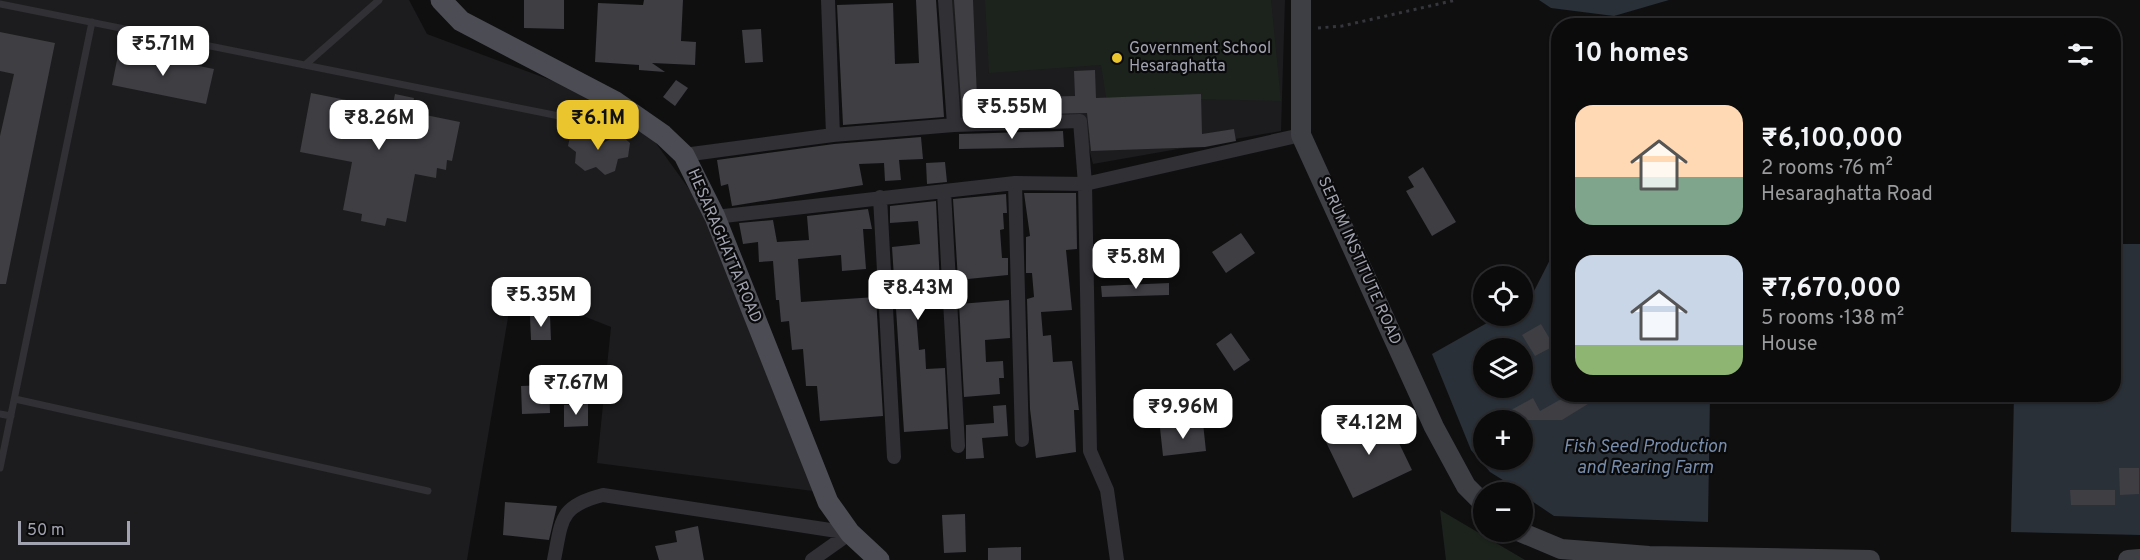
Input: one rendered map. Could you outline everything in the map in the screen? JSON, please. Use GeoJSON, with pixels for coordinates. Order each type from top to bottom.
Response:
{"type":"FeatureCollection","features":[{"type":"Feature","properties":{"kind":"main road","name":"HESARAGHATTA ROAD"},"geometry":{"type":"LineString","coordinates":[[441,0],[461,21],[614,101],[663,135],[684,155],[715,217],[828,502],[850,533],[879,560]]}},
{"type":"Feature","properties":{"kind":"main road","name":"SERUM INSTITUTE ROAD"},"geometry":{"type":"LineString","coordinates":[[1301,0],[1301,135],[1434,427],[1466,486],[1473,493]]}},
{"type":"Feature","properties":{"kind":"main road"},"geometry":{"type":"LineString","coordinates":[[1533,537],[1561,549],[1649,556],[1870,560]]}},
{"type":"Feature","properties":{"kind":"main road"},"geometry":{"type":"LineString","coordinates":[[2128,560],[2140,559]]}},
{"type":"Feature","properties":{"kind":"street"},"geometry":{"type":"LineString","coordinates":[[828,0],[833,135]]}},
{"type":"Feature","properties":{"kind":"street"},"geometry":{"type":"LineString","coordinates":[[945,0],[954,125]]}},
{"type":"Feature","properties":{"kind":"street"},"geometry":{"type":"LineString","coordinates":[[684,155],[833,135],[954,125],[1080,121],[1085,184],[1090,452],[1107,490],[1117,560]]}},
{"type":"Feature","properties":{"kind":"street"},"geometry":{"type":"LineString","coordinates":[[715,217],[1015,183],[1085,184],[1301,135]]}},
{"type":"Feature","properties":{"kind":"street"},"geometry":{"type":"LineString","coordinates":[[1015,183],[1022,440]]}},
{"type":"Feature","properties":{"kind":"street"},"geometry":{"type":"LineString","coordinates":[[944,190],[958,446]]}},
{"type":"Feature","properties":{"kind":"street"},"geometry":{"type":"LineString","coordinates":[[880,197],[894,457]]}},
{"type":"Feature","properties":{"kind":"street"},"geometry":{"type":"LineString","coordinates":[[554,560],[563,518],[578,501],[603,495],[850,533]]}},
{"type":"Feature","properties":{"kind":"street"},"geometry":{"type":"LineString","coordinates":[[812,560],[850,533]]}},
{"type":"Feature","properties":{"kind":"lane"},"geometry":{"type":"LineString","coordinates":[[305,65],[379,0]]}},
{"type":"Feature","properties":{"kind":"lane"},"geometry":{"type":"LineString","coordinates":[[0,4],[579,120]]}},
{"type":"Feature","properties":{"kind":"lane"},"geometry":{"type":"LineString","coordinates":[[0,468],[92,22]]}},
{"type":"Feature","properties":{"kind":"lane"},"geometry":{"type":"LineString","coordinates":[[15,399],[428,491]]}},
{"type":"Feature","properties":{"kind":"lane"},"geometry":{"type":"LineString","coordinates":[[0,414],[11,416]]}},
{"type":"Feature","properties":{"kind":"path"},"geometry":{"type":"LineString","coordinates":[[1301,29],[1342,26],[1456,0]]}},
{"type":"Feature","properties":{"kind":"shaded area"},"geometry":{"type":"Polygon","coordinates":[[[0,0],[409,0],[427,34],[556,82],[606,105],[653,139],[697,200],[813,491],[597,463],[611,327],[513,288],[467,560],[0,560],[0,0]]]}},
{"type":"Feature","properties":{"kind":"shaded area","name":"Government School Hesaraghatta"},"geometry":{"type":"Polygon","coordinates":[[[946,0],[1285,0],[1281,131],[1093,164],[1081,117],[957,122],[946,0]]]}},
{"type":"Feature","properties":{"kind":"shaded area"},"geometry":{"type":"Polygon","coordinates":[[[985,0],[1271,0],[1281,101],[1106,97],[1101,65],[989,73],[985,0]]]}},
{"type":"Feature","properties":{"kind":"shaded area"},"geometry":{"type":"Polygon","coordinates":[[[1440,510],[1473,529],[1473,542],[1494,542],[1525,560],[1446,560],[1440,510]]]}},
{"type":"Feature","properties":{"kind":"water"},"geometry":{"type":"Polygon","coordinates":[[[1539,0],[1669,0],[1614,16],[1551,8],[1539,0]]]}},
{"type":"Feature","properties":{"kind":"water"},"geometry":{"type":"Polygon","coordinates":[[[2121,244],[2140,244],[2140,535],[2011,532],[2014,402],[2121,402],[2121,244]]]}},
{"type":"Feature","properties":{"kind":"water","name":"Fish Seed Production and Rearing Farm"},"geometry":{"type":"Polygon","coordinates":[[[1551,258],[1551,402],[1710,402],[1708,522],[1554,516],[1533,502],[1533,482],[1506,482],[1488,470],[1533,470],[1533,410],[1473,410],[1473,452],[1432,354],[1482,326],[1533,326],[1533,293],[1551,258]]]}},
{"type":"Feature","properties":{"kind":"building"},"geometry":{"type":"Polygon","coordinates":[[[524,0],[564,0],[564,29],[524,28],[524,0]]]}},
{"type":"Feature","properties":{"kind":"building"},"geometry":{"type":"Polygon","coordinates":[[[644,0],[683,0],[681,41],[696,42],[695,65],[652,63],[665,72],[639,70],[639,65],[595,62],[598,3],[643,5],[644,0]]]}},
{"type":"Feature","properties":{"kind":"building"},"geometry":{"type":"Polygon","coordinates":[[[916,0],[936,0],[944,117],[843,125],[837,5],[893,3],[895,64],[919,63],[916,0]]]}},
{"type":"Feature","properties":{"kind":"building"},"geometry":{"type":"Polygon","coordinates":[[[954,0],[973,0],[977,98],[1075,96],[1074,71],[1095,70],[1096,98],[1201,94],[1202,134],[1234,129],[1236,141],[1205,147],[1091,151],[1087,113],[962,116],[954,0]]]}},
{"type":"Feature","properties":{"kind":"building"},"geometry":{"type":"Polygon","coordinates":[[[761,29],[763,62],[745,63],[742,30],[761,29]]]}},
{"type":"Feature","properties":{"kind":"building"},"geometry":{"type":"Polygon","coordinates":[[[0,32],[55,43],[6,284],[0,284],[0,136],[14,74],[0,71],[0,32]]]}},
{"type":"Feature","properties":{"kind":"building"},"geometry":{"type":"Polygon","coordinates":[[[119,50],[214,69],[206,104],[112,85],[119,50]]]}},
{"type":"Feature","properties":{"kind":"building"},"geometry":{"type":"Polygon","coordinates":[[[676,80],[688,88],[675,106],[663,97],[676,80]]]}},
{"type":"Feature","properties":{"kind":"building"},"geometry":{"type":"Polygon","coordinates":[[[311,93],[392,109],[395,94],[414,98],[411,112],[460,122],[452,161],[447,160],[446,170],[437,168],[436,178],[415,174],[406,222],[387,218],[385,226],[361,221],[362,214],[343,210],[352,162],[300,152],[311,93]]]}},
{"type":"Feature","properties":{"kind":"building"},"geometry":{"type":"Polygon","coordinates":[[[583,128],[601,144],[620,134],[630,143],[628,157],[618,159],[615,171],[605,175],[596,167],[585,171],[575,163],[576,152],[568,146],[571,132],[583,128]]]}},
{"type":"Feature","properties":{"kind":"building"},"geometry":{"type":"Polygon","coordinates":[[[1063,131],[1064,147],[959,149],[959,134],[1063,131]]]}},
{"type":"Feature","properties":{"kind":"building"},"geometry":{"type":"Polygon","coordinates":[[[921,137],[923,159],[899,160],[901,180],[885,181],[884,163],[859,164],[863,185],[732,206],[728,184],[721,186],[717,160],[834,144],[921,137]]]}},
{"type":"Feature","properties":{"kind":"building"},"geometry":{"type":"Polygon","coordinates":[[[945,162],[947,182],[927,184],[926,163],[945,162]]]}},
{"type":"Feature","properties":{"kind":"building"},"geometry":{"type":"Polygon","coordinates":[[[1423,167],[1456,222],[1432,236],[1406,191],[1414,187],[1408,177],[1423,167]]]}},
{"type":"Feature","properties":{"kind":"building"},"geometry":{"type":"Polygon","coordinates":[[[1024,193],[1076,193],[1077,249],[1066,250],[1072,310],[1041,312],[1043,336],[1051,335],[1053,362],[1072,361],[1079,410],[1074,410],[1076,452],[1036,458],[1030,409],[1027,299],[1034,297],[1032,273],[1026,273],[1026,237],[1030,236],[1024,193]]]}},
{"type":"Feature","properties":{"kind":"building"},"geometry":{"type":"Polygon","coordinates":[[[1006,194],[1007,213],[1003,213],[1004,229],[1000,230],[1002,258],[1008,258],[1008,275],[958,280],[953,199],[1006,194]]]}},
{"type":"Feature","properties":{"kind":"building"},"geometry":{"type":"Polygon","coordinates":[[[936,201],[940,285],[914,288],[919,350],[925,349],[926,369],[945,368],[948,429],[904,432],[892,247],[920,244],[918,221],[890,223],[890,206],[936,201]]]}},
{"type":"Feature","properties":{"kind":"building"},"geometry":{"type":"Polygon","coordinates":[[[868,209],[872,229],[863,229],[866,269],[842,271],[841,255],[798,259],[801,302],[876,297],[883,416],[820,421],[817,386],[806,386],[803,349],[792,350],[789,321],[781,322],[779,300],[776,300],[773,261],[759,262],[758,242],[743,244],[739,223],[773,220],[777,242],[809,240],[807,216],[868,209]]]}},
{"type":"Feature","properties":{"kind":"building"},"geometry":{"type":"Polygon","coordinates":[[[1241,233],[1255,253],[1226,273],[1212,252],[1241,233]]]}},
{"type":"Feature","properties":{"kind":"building"},"geometry":{"type":"Polygon","coordinates":[[[1169,283],[1169,295],[1102,297],[1101,286],[1169,283]]]}},
{"type":"Feature","properties":{"kind":"building"},"geometry":{"type":"Polygon","coordinates":[[[1009,300],[1010,338],[985,340],[986,362],[1003,361],[1004,378],[999,378],[1000,394],[964,397],[959,304],[1009,300]]]}},
{"type":"Feature","properties":{"kind":"building"},"geometry":{"type":"Polygon","coordinates":[[[550,315],[551,340],[531,340],[530,316],[550,315]]]}},
{"type":"Feature","properties":{"kind":"building"},"geometry":{"type":"Polygon","coordinates":[[[1541,324],[1551,341],[1551,348],[1535,356],[1533,338],[1524,338],[1522,335],[1541,324]]]}},
{"type":"Feature","properties":{"kind":"building"},"geometry":{"type":"Polygon","coordinates":[[[1231,333],[1250,360],[1234,371],[1216,344],[1231,333]]]}},
{"type":"Feature","properties":{"kind":"building"},"geometry":{"type":"Polygon","coordinates":[[[549,385],[550,413],[522,414],[521,386],[549,385]]]}},
{"type":"Feature","properties":{"kind":"building"},"geometry":{"type":"Polygon","coordinates":[[[1533,398],[1540,411],[1556,402],[1591,402],[1562,420],[1533,420],[1533,410],[1511,410],[1533,398]]]}},
{"type":"Feature","properties":{"kind":"building"},"geometry":{"type":"Polygon","coordinates":[[[588,404],[588,426],[564,427],[564,405],[588,404]]]}},
{"type":"Feature","properties":{"kind":"building"},"geometry":{"type":"Polygon","coordinates":[[[1006,405],[1008,436],[982,438],[984,458],[966,459],[966,425],[994,423],[993,406],[1006,405]]]}},
{"type":"Feature","properties":{"kind":"building"},"geometry":{"type":"Polygon","coordinates":[[[1385,414],[1412,470],[1353,498],[1326,442],[1385,414]]]}},
{"type":"Feature","properties":{"kind":"building"},"geometry":{"type":"Polygon","coordinates":[[[1203,423],[1206,451],[1163,456],[1160,428],[1203,423]]]}},
{"type":"Feature","properties":{"kind":"building"},"geometry":{"type":"Polygon","coordinates":[[[2119,468],[2139,468],[2139,494],[2120,495],[2119,468]]]}},
{"type":"Feature","properties":{"kind":"building"},"geometry":{"type":"Polygon","coordinates":[[[2070,490],[2115,490],[2115,505],[2071,505],[2070,490]]]}},
{"type":"Feature","properties":{"kind":"building"},"geometry":{"type":"Polygon","coordinates":[[[505,502],[557,506],[549,540],[503,535],[505,502]]]}},
{"type":"Feature","properties":{"kind":"building"},"geometry":{"type":"Polygon","coordinates":[[[965,514],[966,552],[944,553],[942,515],[965,514]]]}},
{"type":"Feature","properties":{"kind":"building"},"geometry":{"type":"Polygon","coordinates":[[[698,526],[704,560],[659,560],[655,546],[677,542],[675,531],[698,526]]]}},
{"type":"Feature","properties":{"kind":"building"},"geometry":{"type":"Polygon","coordinates":[[[1021,547],[1021,560],[988,560],[988,548],[1021,547]]]}},
{"type":"Feature","properties":{"kind":"place","name":"Government School Hesaraghatta"},"geometry":{"type":"Point","coordinates":[1117,58]}}]}
